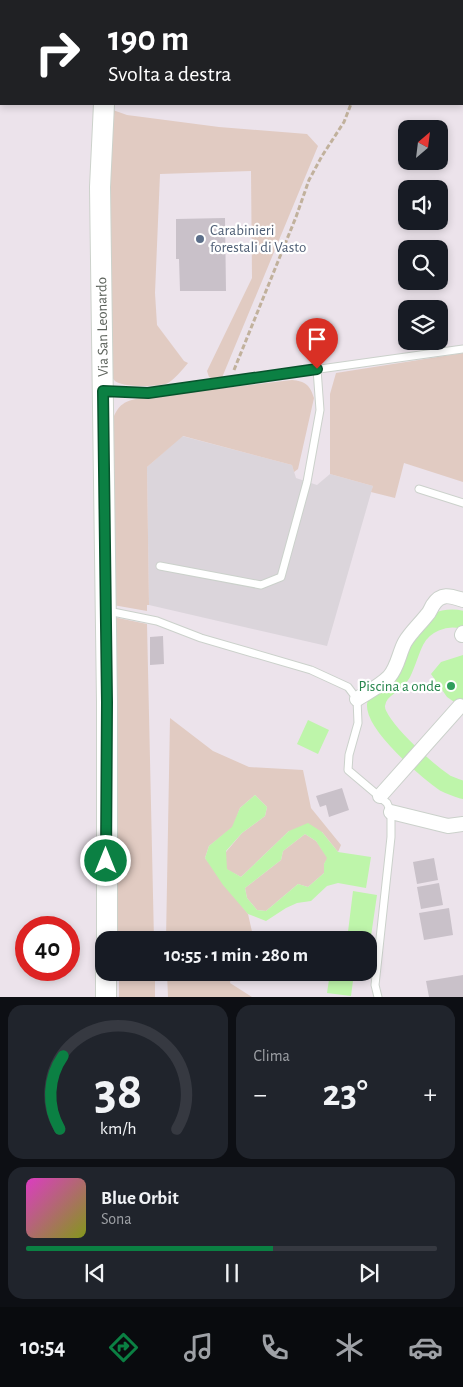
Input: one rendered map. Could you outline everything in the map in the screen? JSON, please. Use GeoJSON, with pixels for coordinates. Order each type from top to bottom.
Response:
{"type":"FeatureCollection","features":[{"type":"Feature","properties":{"kind":"street","name":"Via San Leonardo"},"geometry":{"type":"LineString","coordinates":[[104,105],[100,187],[106,610],[106,931]]}},
{"type":"Feature","properties":{"kind":"street"},"geometry":{"type":"LineString","coordinates":[[357,699],[374,689],[390,676],[399,661],[404,644],[442,596],[448,594],[463,600]]}},
{"type":"Feature","properties":{"kind":"street"},"geometry":{"type":"LineString","coordinates":[[380,796],[460,706]]}},
{"type":"Feature","properties":{"kind":"street"},"geometry":{"type":"LineString","coordinates":[[391,812],[448,826],[462,826]]}},
{"type":"Feature","properties":{"kind":"street"},"geometry":{"type":"LineString","coordinates":[[106,981],[106,997]]}},
{"type":"Feature","properties":{"kind":"lane"},"geometry":{"type":"LineString","coordinates":[[103,391],[148,393],[463,349]]}},
{"type":"Feature","properties":{"kind":"lane"},"geometry":{"type":"LineString","coordinates":[[160,566],[261,585],[281,577],[307,482],[320,410],[317,369]]}},
{"type":"Feature","properties":{"kind":"lane"},"geometry":{"type":"LineString","coordinates":[[419,489],[463,503]]}},
{"type":"Feature","properties":{"kind":"lane"},"geometry":{"type":"LineString","coordinates":[[106,610],[157,621],[201,638],[310,670],[348,687],[357,699],[358,723],[349,755],[348,770],[380,796],[387,803],[391,812],[391,837],[375,986],[378,997]]}},
{"type":"Feature","properties":{"kind":"path"},"geometry":{"type":"LineString","coordinates":[[229,382],[296,218],[308,180],[344,122],[351,105]]}},
{"type":"Feature","properties":{"kind":"shaded area"},"geometry":{"type":"Polygon","coordinates":[[[110,109],[127,115],[219,127],[307,134],[318,146],[221,380],[209,377],[207,371],[252,278],[251,171],[160,174],[155,293],[157,325],[184,361],[188,363],[168,383],[140,386],[118,383],[114,380],[107,365],[110,109]]]}},
{"type":"Feature","properties":{"kind":"shaded area"},"geometry":{"type":"Polygon","coordinates":[[[463,353],[463,482],[404,463],[395,498],[371,492],[373,486],[330,474],[330,394],[336,373],[463,353]]]}},
{"type":"Feature","properties":{"kind":"shaded area"},"geometry":{"type":"Polygon","coordinates":[[[292,380],[306,384],[314,398],[298,469],[294,472],[292,465],[183,436],[147,467],[149,605],[147,605],[147,611],[113,605],[111,424],[119,407],[132,400],[145,397],[292,380]]]}},
{"type":"Feature","properties":{"kind":"shaded area"},"geometry":{"type":"Polygon","coordinates":[[[182,436],[292,465],[296,478],[317,485],[330,474],[373,486],[327,646],[149,605],[147,467],[182,436]]]}},
{"type":"Feature","properties":{"kind":"shaded area"},"geometry":{"type":"Polygon","coordinates":[[[113,617],[147,624],[154,931],[118,931],[113,617]]]}},
{"type":"Feature","properties":{"kind":"shaded area","name":"Piscina a onde"},"geometry":{"type":"Polygon","coordinates":[[[463,655],[463,708],[447,697],[431,674],[441,662],[463,655]]]}},
{"type":"Feature","properties":{"kind":"shaded area"},"geometry":{"type":"Polygon","coordinates":[[[170,718],[213,751],[249,767],[303,770],[311,808],[341,845],[338,852],[322,832],[289,831],[241,877],[226,869],[226,852],[242,833],[265,816],[267,807],[255,795],[240,808],[233,827],[209,846],[205,858],[248,914],[252,931],[166,931],[170,718]]]}},
{"type":"Feature","properties":{"kind":"shaded area"},"geometry":{"type":"Polygon","coordinates":[[[308,720],[329,730],[318,754],[297,744],[308,720]]]}},
{"type":"Feature","properties":{"kind":"shaded area"},"geometry":{"type":"Polygon","coordinates":[[[255,795],[267,807],[265,816],[242,833],[226,851],[227,869],[241,877],[289,831],[308,823],[322,832],[338,852],[371,857],[366,888],[338,883],[327,886],[311,901],[297,903],[266,921],[248,914],[223,885],[205,858],[209,846],[232,827],[240,808],[255,795]],[[305,834],[283,851],[281,860],[245,888],[247,898],[257,910],[266,911],[298,884],[308,887],[324,873],[324,864],[327,858],[316,841],[305,834]]]}},
{"type":"Feature","properties":{"kind":"shaded area"},"geometry":{"type":"Polygon","coordinates":[[[305,834],[316,841],[328,858],[324,864],[324,873],[308,887],[298,884],[266,911],[257,910],[247,898],[245,888],[281,860],[283,851],[305,834]]]}},
{"type":"Feature","properties":{"kind":"shaded area"},"geometry":{"type":"Polygon","coordinates":[[[353,891],[377,895],[372,931],[348,931],[353,891]]]}},
{"type":"Feature","properties":{"kind":"shaded area"},"geometry":{"type":"Polygon","coordinates":[[[119,981],[155,981],[155,997],[119,997],[119,981]]]}},
{"type":"Feature","properties":{"kind":"shaded area"},"geometry":{"type":"Polygon","coordinates":[[[167,981],[230,981],[230,983],[252,997],[168,997],[167,981]]]}},
{"type":"Feature","properties":{"kind":"shaded area"},"geometry":{"type":"Polygon","coordinates":[[[329,981],[353,981],[351,996],[327,993],[329,981]]]}},
{"type":"Feature","properties":{"kind":"building","name":"Carabinieri forestali di Vasto"},"geometry":{"type":"Polygon","coordinates":[[[225,218],[226,291],[180,291],[179,259],[176,259],[176,219],[225,218]]]}},
{"type":"Feature","properties":{"kind":"building"},"geometry":{"type":"Polygon","coordinates":[[[163,636],[164,664],[150,665],[150,637],[163,636]]]}},
{"type":"Feature","properties":{"kind":"building"},"geometry":{"type":"Polygon","coordinates":[[[342,788],[349,810],[329,817],[326,805],[320,807],[316,796],[342,788]]]}},
{"type":"Feature","properties":{"kind":"building"},"geometry":{"type":"Polygon","coordinates":[[[434,858],[438,880],[417,884],[413,862],[434,858]]]}},
{"type":"Feature","properties":{"kind":"building"},"geometry":{"type":"Polygon","coordinates":[[[439,883],[443,905],[421,909],[417,887],[439,883]]]}},
{"type":"Feature","properties":{"kind":"building"},"geometry":{"type":"Polygon","coordinates":[[[449,908],[453,935],[424,940],[419,913],[449,908]]]}},
{"type":"Feature","properties":{"kind":"building"},"geometry":{"type":"Polygon","coordinates":[[[463,975],[463,997],[429,997],[426,981],[463,975]]]}},
{"type":"Feature","properties":{"kind":"waterway"},"geometry":{"type":"LineString","coordinates":[[463,620],[442,620],[423,630],[415,641],[402,673],[383,691],[377,699],[376,705],[378,714],[384,724],[404,747],[445,783],[463,790]]}},
{"type":"Feature","properties":{"kind":"place","name":"Carabinieri forestali di Vasto"},"geometry":{"type":"Point","coordinates":[200,239]}},
{"type":"Feature","properties":{"kind":"place","name":"Piscina a onde"},"geometry":{"type":"Point","coordinates":[451,686]}},
{"type":"Feature","properties":{"kind":"route"},"geometry":{"type":"LineString","coordinates":[[106,861],[107,702],[103,391],[148,393],[317,369]]}}]}
